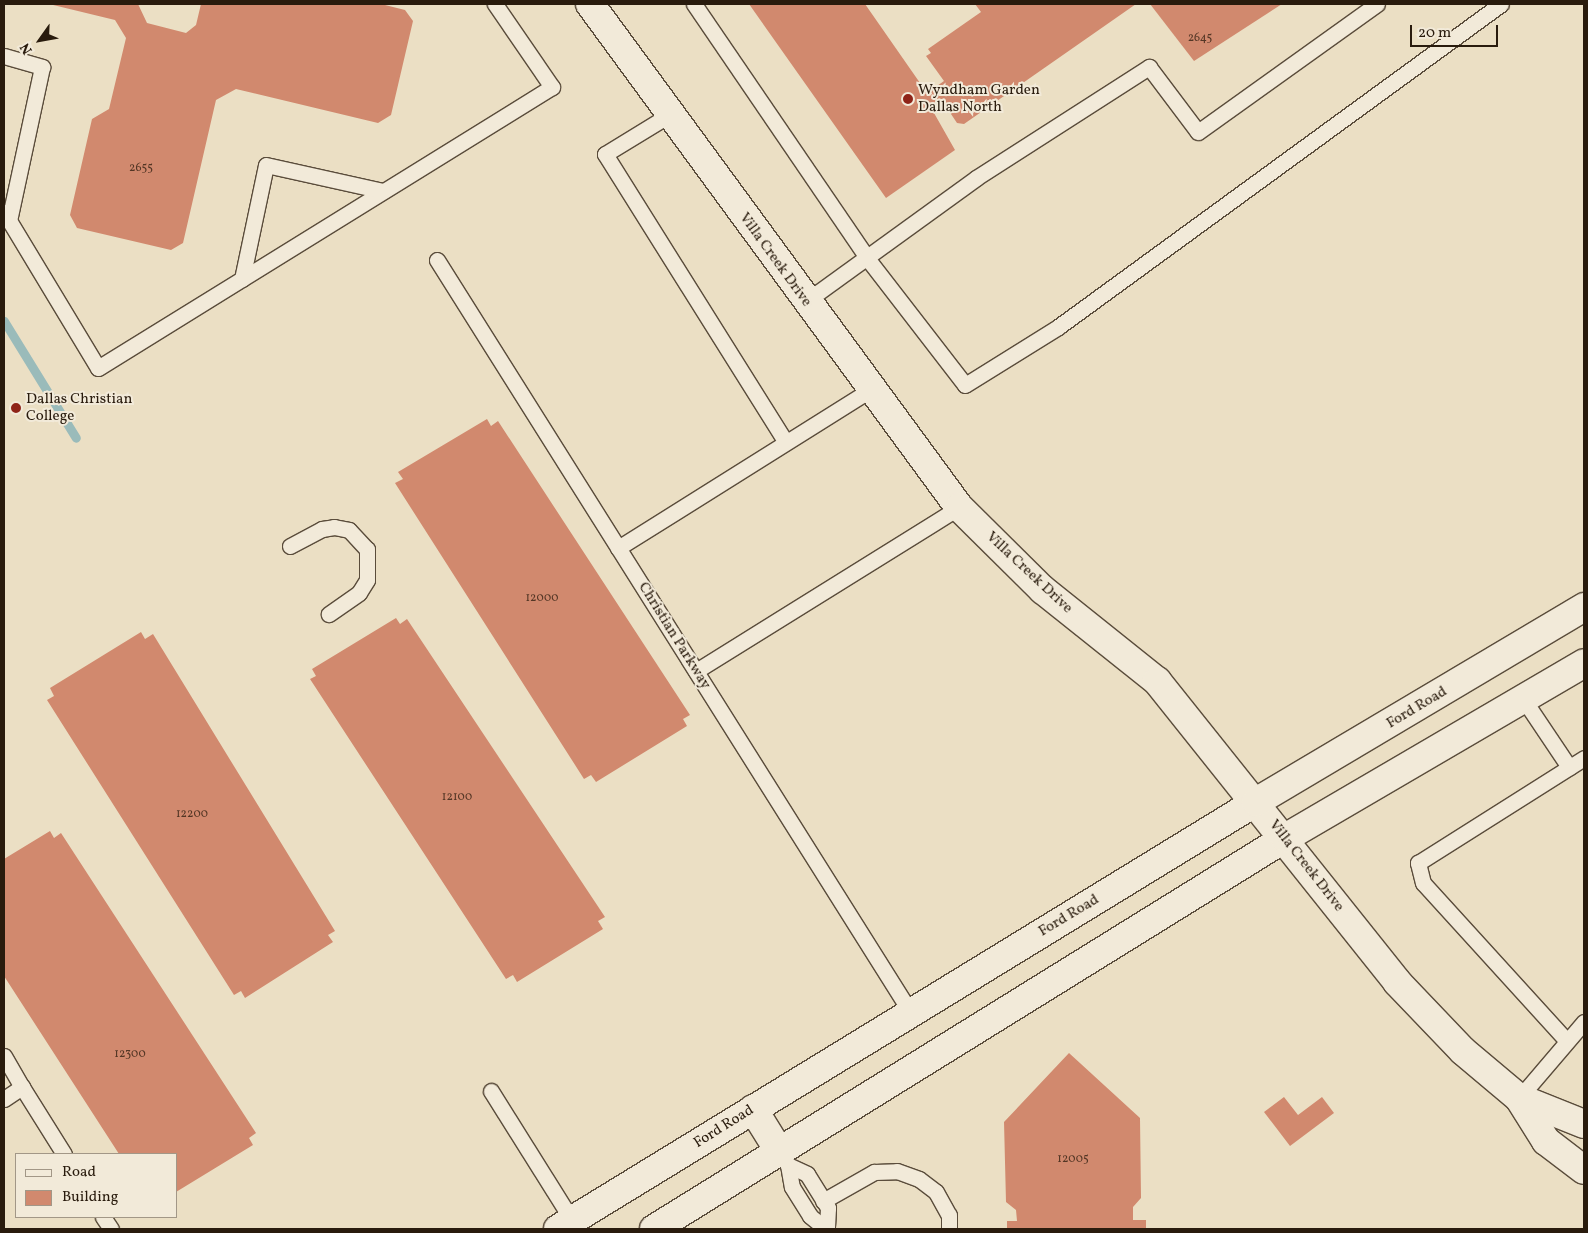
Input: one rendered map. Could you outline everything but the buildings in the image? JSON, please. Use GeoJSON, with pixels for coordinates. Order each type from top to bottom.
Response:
{"type":"FeatureCollection","features":[{"type":"Feature","properties":{"kind":"street","name":"Villa Creek Drive"},"geometry":{"type":"LineString","coordinates":[[590,4],[805,302],[959,507],[1043,590],[1157,681],[1285,838],[1397,982],[1463,1051],[1519,1098],[1546,1141],[1584,1170]]}},
{"type":"Feature","properties":{"kind":"street","name":"Ford Road"},"geometry":{"type":"LineString","coordinates":[[569,1226],[753,1109],[1256,802],[1584,607]]}},
{"type":"Feature","properties":{"kind":"street"},"geometry":{"type":"LineString","coordinates":[[654,1229],[784,1158],[1285,838],[1524,700],[1584,663]]}},
{"type":"Feature","properties":{"kind":"street","name":"Villa Creek Drive"},"geometry":{"type":"LineString","coordinates":[[1519,1098],[1584,1124]]}},
{"type":"Feature","properties":{"kind":"street"},"geometry":{"type":"LineString","coordinates":[[753,1109],[784,1158]]}},
{"type":"Feature","properties":{"kind":"lane"},"geometry":{"type":"LineString","coordinates":[[4,56],[42,67],[6,217],[98,368],[552,87],[495,4]]}},
{"type":"Feature","properties":{"kind":"lane"},"geometry":{"type":"LineString","coordinates":[[694,4],[867,258],[966,385],[1058,327],[1501,4]]}},
{"type":"Feature","properties":{"kind":"lane"},"geometry":{"type":"LineString","coordinates":[[805,302],[976,178],[1149,66],[1198,132],[1377,4]]}},
{"type":"Feature","properties":{"kind":"lane"},"geometry":{"type":"LineString","coordinates":[[669,115],[605,154],[786,442]]}},
{"type":"Feature","properties":{"kind":"lane"},"geometry":{"type":"LineString","coordinates":[[242,279],[266,165],[383,191]]}},
{"type":"Feature","properties":{"kind":"lane","name":"Christian Parkway"},"geometry":{"type":"LineString","coordinates":[[437,260],[911,1013]]}},
{"type":"Feature","properties":{"kind":"lane"},"geometry":{"type":"LineString","coordinates":[[618,548],[871,389]]}},
{"type":"Feature","properties":{"kind":"lane"},"geometry":{"type":"LineString","coordinates":[[696,671],[959,507]]}},
{"type":"Feature","properties":{"kind":"lane"},"geometry":{"type":"LineString","coordinates":[[290,546],[322,528],[334,527],[350,530],[367,549],[367,580],[359,593],[329,614]]}},
{"type":"Feature","properties":{"kind":"lane"},"geometry":{"type":"LineString","coordinates":[[1524,700],[1569,767]]}},
{"type":"Feature","properties":{"kind":"lane"},"geometry":{"type":"LineString","coordinates":[[1566,1040],[1423,883],[1418,863],[1584,758]]}},
{"type":"Feature","properties":{"kind":"lane"},"geometry":{"type":"LineString","coordinates":[[1519,1098],[1566,1040],[1584,1022]]}},
{"type":"Feature","properties":{"kind":"lane"},"geometry":{"type":"LineString","coordinates":[[4,1056],[63,1153]]}},
{"type":"Feature","properties":{"kind":"lane"},"geometry":{"type":"LineString","coordinates":[[4,1099],[22,1087]]}},
{"type":"Feature","properties":{"kind":"lane"},"geometry":{"type":"LineString","coordinates":[[491,1091],[569,1226]]}},
{"type":"Feature","properties":{"kind":"lane"},"geometry":{"type":"LineString","coordinates":[[784,1158],[807,1174],[823,1201],[827,1229]]}},
{"type":"Feature","properties":{"kind":"lane"},"geometry":{"type":"LineString","coordinates":[[784,1158],[792,1187],[810,1216],[827,1229]]}},
{"type":"Feature","properties":{"kind":"lane"},"geometry":{"type":"LineString","coordinates":[[823,1201],[874,1172],[897,1171],[920,1179],[936,1192],[949,1215],[949,1229]]}},
{"type":"Feature","properties":{"kind":"lane"},"geometry":{"type":"LineString","coordinates":[[104,1218],[111,1229]]}},
{"type":"Feature","properties":{"kind":"waterway"},"geometry":{"type":"LineString","coordinates":[[4,321],[76,438]]}},
{"type":"Feature","properties":{"kind":"place","name":"Wyndham Garden Dallas North"},"geometry":{"type":"Point","coordinates":[908,99]}},
{"type":"Feature","properties":{"kind":"place","name":"Dallas Christian College"},"geometry":{"type":"Point","coordinates":[16,408]}}]}
